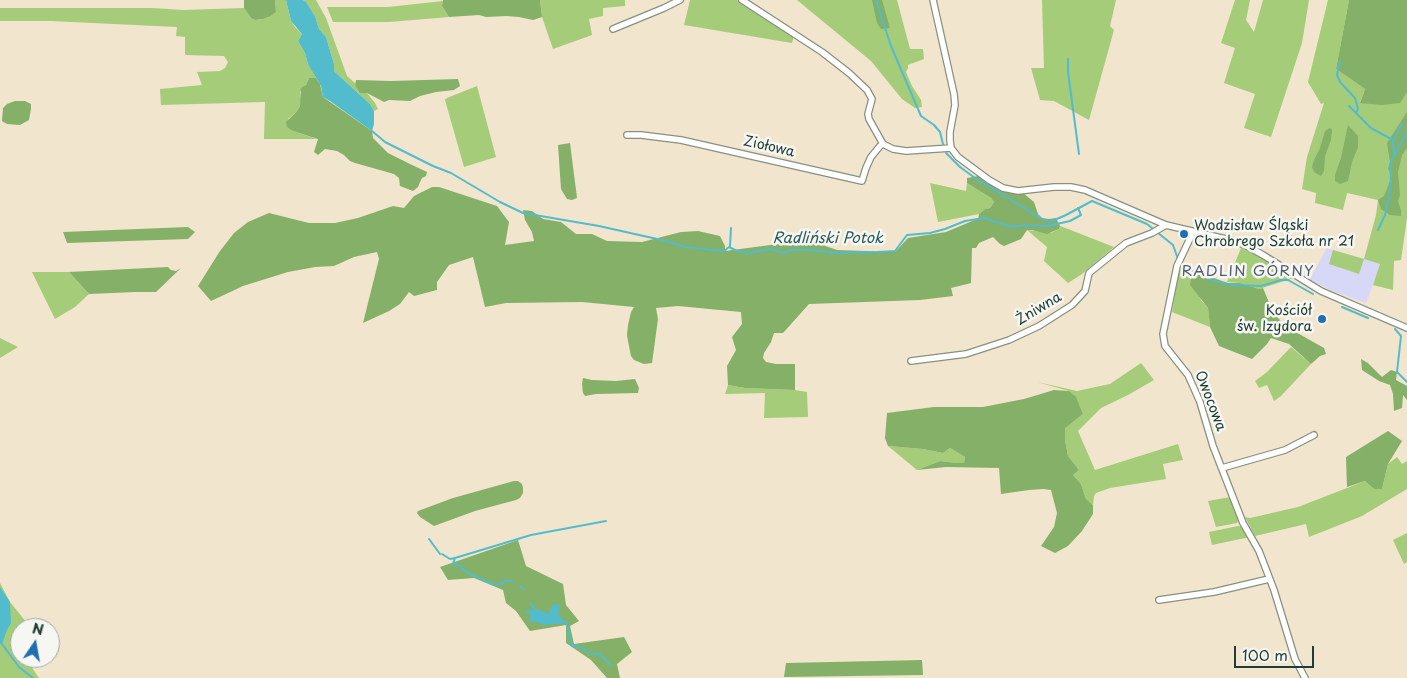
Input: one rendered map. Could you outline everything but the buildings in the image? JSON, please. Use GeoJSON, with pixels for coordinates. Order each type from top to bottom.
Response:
{"type":"FeatureCollection","features":[{"type":"Feature","properties":{"kind":"street"},"geometry":{"type":"LineString","coordinates":[[613,29],[680,0]]}},
{"type":"Feature","properties":{"kind":"street"},"geometry":{"type":"LineString","coordinates":[[742,0],[822,52],[867,90],[872,99],[868,114],[869,119],[883,144],[893,149],[906,151],[951,148]]}},
{"type":"Feature","properties":{"kind":"street"},"geometry":{"type":"LineString","coordinates":[[933,0],[954,94],[955,105],[950,132],[951,148],[958,157],[972,168],[1002,188],[1018,191],[1071,187],[1085,190],[1166,225],[1234,241],[1247,246],[1321,291],[1407,328]]}},
{"type":"Feature","properties":{"kind":"street","name":"Ziołowa"},"geometry":{"type":"LineString","coordinates":[[627,135],[682,140],[862,181],[871,157],[883,144]]}},
{"type":"Feature","properties":{"kind":"street","name":"Żniwna"},"geometry":{"type":"LineString","coordinates":[[911,361],[966,354],[1009,340],[1039,326],[1072,305],[1085,291],[1089,273],[1126,243],[1152,233],[1166,225]]}},
{"type":"Feature","properties":{"kind":"street","name":"Owocowa"},"geometry":{"type":"LineString","coordinates":[[1193,232],[1177,266],[1163,334],[1166,346],[1188,375],[1200,402],[1213,446],[1243,523],[1258,551],[1274,590],[1295,659],[1305,678]]}},
{"type":"Feature","properties":{"kind":"street"},"geometry":{"type":"LineString","coordinates":[[1222,468],[1285,450],[1314,435]]}},
{"type":"Feature","properties":{"kind":"street"},"geometry":{"type":"LineString","coordinates":[[1159,600],[1214,592],[1269,579]]}},
{"type":"Feature","properties":{"kind":"shaded area"},"geometry":{"type":"Polygon","coordinates":[[[1327,248],[1381,264],[1366,303],[1330,290],[1310,279],[1327,248]]]}},
{"type":"Feature","properties":{"kind":"green space"},"geometry":{"type":"Polygon","coordinates":[[[244,0],[275,0],[276,12],[271,16],[255,20],[251,18],[244,8],[244,0]]]}},
{"type":"Feature","properties":{"kind":"green space"},"geometry":{"type":"Polygon","coordinates":[[[275,0],[286,0],[291,21],[302,34],[298,41],[316,78],[309,78],[300,92],[300,106],[288,119],[293,131],[317,139],[264,139],[265,102],[161,105],[160,89],[202,85],[197,72],[220,71],[225,68],[228,62],[224,56],[185,55],[185,37],[176,36],[177,27],[51,21],[0,21],[0,8],[152,8],[183,10],[244,8],[251,18],[255,20],[271,16],[276,12],[275,0]]]}},
{"type":"Feature","properties":{"kind":"green space"},"geometry":{"type":"Polygon","coordinates":[[[303,0],[316,0],[326,18],[347,76],[355,85],[367,93],[378,109],[374,111],[370,104],[334,71],[334,64],[326,37],[319,29],[315,16],[303,0]]]}},
{"type":"Feature","properties":{"kind":"green space"},"geometry":{"type":"Polygon","coordinates":[[[443,0],[540,0],[542,17],[533,20],[519,17],[486,17],[479,15],[449,17],[442,6],[443,0]]]}},
{"type":"Feature","properties":{"kind":"green space"},"geometry":{"type":"Polygon","coordinates":[[[540,0],[625,0],[625,6],[603,8],[603,16],[589,19],[592,35],[553,49],[542,17],[540,0]]]}},
{"type":"Feature","properties":{"kind":"green space"},"geometry":{"type":"Polygon","coordinates":[[[690,0],[737,0],[794,36],[792,43],[684,25],[690,0]]]}},
{"type":"Feature","properties":{"kind":"green space"},"geometry":{"type":"Polygon","coordinates":[[[797,0],[897,0],[910,49],[923,49],[924,59],[908,65],[906,72],[921,100],[922,107],[915,108],[902,99],[871,61],[797,0]]]}},
{"type":"Feature","properties":{"kind":"green space"},"geometry":{"type":"Polygon","coordinates":[[[872,0],[882,0],[890,28],[881,29],[877,23],[872,0]]]}},
{"type":"Feature","properties":{"kind":"green space"},"geometry":{"type":"Polygon","coordinates":[[[1042,0],[1116,0],[1110,26],[1114,30],[1089,120],[1054,101],[1040,100],[1031,68],[1044,68],[1042,0]]]}},
{"type":"Feature","properties":{"kind":"green space"},"geometry":{"type":"Polygon","coordinates":[[[1235,0],[1250,0],[1246,20],[1254,32],[1263,0],[1309,0],[1302,43],[1271,137],[1244,128],[1255,94],[1224,83],[1235,48],[1221,43],[1235,0]]]}},
{"type":"Feature","properties":{"kind":"green space"},"geometry":{"type":"Polygon","coordinates":[[[1328,0],[1349,0],[1336,69],[1365,89],[1360,102],[1407,89],[1407,218],[1401,260],[1394,261],[1393,290],[1373,285],[1380,264],[1364,259],[1376,215],[1378,200],[1347,193],[1343,210],[1315,203],[1316,193],[1302,189],[1307,157],[1324,103],[1321,104],[1308,82],[1328,0]]]}},
{"type":"Feature","properties":{"kind":"green space"},"geometry":{"type":"Polygon","coordinates":[[[1349,0],[1407,0],[1407,92],[1400,103],[1382,105],[1360,103],[1365,89],[1336,69],[1349,0]]]}},
{"type":"Feature","properties":{"kind":"green space"},"geometry":{"type":"Polygon","coordinates":[[[443,1],[442,6],[449,17],[389,22],[333,22],[327,7],[388,7],[443,1]]]}},
{"type":"Feature","properties":{"kind":"green space"},"geometry":{"type":"Polygon","coordinates":[[[309,78],[316,78],[320,84],[323,97],[372,131],[373,138],[388,153],[427,172],[418,187],[413,191],[400,186],[399,178],[394,174],[350,161],[337,151],[325,149],[318,155],[314,152],[318,139],[293,131],[287,127],[286,122],[300,106],[301,88],[306,85],[309,78]]]}},
{"type":"Feature","properties":{"kind":"green space"},"geometry":{"type":"Polygon","coordinates":[[[458,79],[460,86],[454,90],[420,96],[410,101],[389,100],[384,102],[367,93],[360,93],[355,85],[356,80],[458,79]]]}},
{"type":"Feature","properties":{"kind":"green space"},"geometry":{"type":"Polygon","coordinates":[[[477,86],[496,157],[464,167],[445,100],[477,86]]]}},
{"type":"Feature","properties":{"kind":"green space"},"geometry":{"type":"Polygon","coordinates":[[[15,101],[25,101],[31,104],[29,120],[20,125],[7,124],[2,121],[3,108],[15,101]]]}},
{"type":"Feature","properties":{"kind":"green space"},"geometry":{"type":"Polygon","coordinates":[[[1407,112],[1407,148],[1402,155],[1398,172],[1400,195],[1398,201],[1401,216],[1390,215],[1381,209],[1378,200],[1384,196],[1392,176],[1388,169],[1390,162],[1387,143],[1407,112]]]}},
{"type":"Feature","properties":{"kind":"green space"},"geometry":{"type":"Polygon","coordinates":[[[1348,125],[1358,136],[1358,147],[1352,162],[1348,181],[1340,184],[1335,181],[1335,175],[1341,158],[1348,125]]]}},
{"type":"Feature","properties":{"kind":"green space"},"geometry":{"type":"Polygon","coordinates":[[[1330,128],[1332,130],[1331,140],[1325,156],[1324,171],[1321,176],[1314,172],[1312,167],[1325,131],[1330,128]]]}},
{"type":"Feature","properties":{"kind":"green space"},"geometry":{"type":"Polygon","coordinates":[[[570,143],[577,198],[572,200],[567,199],[561,189],[558,145],[570,143]]]}},
{"type":"Feature","properties":{"kind":"green space"},"geometry":{"type":"Polygon","coordinates":[[[978,176],[999,190],[1015,194],[1023,193],[1034,202],[1038,214],[1042,218],[1056,218],[1060,226],[1059,229],[1047,234],[1027,230],[1021,239],[1004,246],[993,237],[979,243],[976,248],[972,248],[971,283],[951,288],[953,296],[920,300],[809,304],[783,333],[774,333],[763,358],[766,362],[776,364],[795,364],[795,390],[745,388],[728,385],[727,366],[736,350],[732,337],[742,324],[741,312],[678,306],[656,308],[658,319],[652,363],[644,364],[634,360],[631,356],[628,341],[628,325],[634,307],[582,302],[506,303],[485,307],[473,257],[449,265],[437,282],[437,290],[414,296],[409,292],[400,304],[363,323],[379,259],[377,252],[354,257],[334,266],[288,272],[243,286],[211,301],[198,286],[234,233],[248,222],[269,213],[309,223],[335,223],[358,218],[393,206],[404,208],[414,196],[432,187],[439,187],[497,206],[509,222],[505,245],[534,241],[523,210],[532,211],[543,219],[561,222],[576,234],[592,234],[607,241],[642,242],[681,232],[698,231],[720,236],[725,246],[725,251],[778,244],[814,242],[837,250],[895,252],[908,238],[946,232],[978,220],[979,214],[985,209],[990,208],[994,202],[991,198],[967,183],[967,178],[978,176]]]}},
{"type":"Feature","properties":{"kind":"green space"},"geometry":{"type":"Polygon","coordinates":[[[930,183],[966,191],[967,183],[991,198],[994,202],[990,208],[985,209],[979,214],[938,222],[930,183]]]}},
{"type":"Feature","properties":{"kind":"green space"},"geometry":{"type":"Polygon","coordinates":[[[1060,226],[1114,247],[1082,274],[1068,283],[1044,261],[1047,247],[1027,230],[1051,233],[1059,229],[1060,226]]]}},
{"type":"Feature","properties":{"kind":"green space"},"geometry":{"type":"Polygon","coordinates":[[[188,227],[195,232],[188,239],[67,243],[63,232],[188,227]]]}},
{"type":"Feature","properties":{"kind":"green space"},"geometry":{"type":"Polygon","coordinates":[[[1241,248],[1260,255],[1294,278],[1259,289],[1240,283],[1227,282],[1241,248]]]}},
{"type":"Feature","properties":{"kind":"green space"},"geometry":{"type":"Polygon","coordinates":[[[1333,250],[1364,259],[1359,274],[1329,264],[1333,250]]]}},
{"type":"Feature","properties":{"kind":"green space"},"geometry":{"type":"Polygon","coordinates":[[[1180,263],[1228,283],[1240,283],[1259,289],[1263,288],[1273,312],[1285,326],[1324,348],[1326,354],[1320,356],[1311,364],[1289,344],[1271,338],[1252,359],[1219,346],[1210,327],[1208,308],[1190,285],[1192,271],[1180,263]]]}},
{"type":"Feature","properties":{"kind":"green space"},"geometry":{"type":"Polygon","coordinates":[[[1180,265],[1192,271],[1190,278],[1201,300],[1208,308],[1210,327],[1172,312],[1180,265]]]}},
{"type":"Feature","properties":{"kind":"green space"},"geometry":{"type":"Polygon","coordinates":[[[168,267],[176,271],[181,268],[156,292],[89,294],[69,272],[168,267]]]}},
{"type":"Feature","properties":{"kind":"green space"},"geometry":{"type":"Polygon","coordinates":[[[32,272],[69,272],[89,294],[75,307],[55,319],[32,272]]]}},
{"type":"Feature","properties":{"kind":"green space"},"geometry":{"type":"Polygon","coordinates":[[[0,338],[18,347],[0,358],[0,338]]]}},
{"type":"Feature","properties":{"kind":"green space"},"geometry":{"type":"Polygon","coordinates":[[[1291,347],[1311,364],[1274,401],[1267,385],[1259,388],[1255,381],[1267,372],[1291,347]]]}},
{"type":"Feature","properties":{"kind":"green space"},"geometry":{"type":"Polygon","coordinates":[[[1361,359],[1368,363],[1382,377],[1391,370],[1397,372],[1396,380],[1407,386],[1407,400],[1403,395],[1402,408],[1394,411],[1393,394],[1390,385],[1379,381],[1362,370],[1361,359]]]}},
{"type":"Feature","properties":{"kind":"green space"},"geometry":{"type":"Polygon","coordinates":[[[1141,363],[1154,380],[1101,408],[1078,431],[1095,470],[1178,444],[1183,460],[1163,464],[1166,479],[1110,488],[1096,493],[1093,505],[1086,499],[1081,484],[1073,475],[1079,470],[1068,456],[1065,440],[1064,428],[1083,414],[1076,398],[1069,391],[1037,382],[1077,391],[1110,384],[1141,363]]]}},
{"type":"Feature","properties":{"kind":"green space"},"geometry":{"type":"Polygon","coordinates":[[[583,378],[616,381],[635,379],[639,388],[638,393],[585,396],[582,384],[583,378]]]}},
{"type":"Feature","properties":{"kind":"green space"},"geometry":{"type":"Polygon","coordinates":[[[728,385],[807,392],[808,417],[764,418],[765,393],[725,394],[728,385]]]}},
{"type":"Feature","properties":{"kind":"green space"},"geometry":{"type":"Polygon","coordinates":[[[1054,390],[1069,391],[1076,397],[1083,414],[1065,428],[1065,440],[1068,456],[1079,470],[1073,475],[1081,484],[1086,499],[1093,505],[1093,514],[1082,531],[1068,546],[1055,553],[1041,546],[1054,527],[1057,513],[1051,490],[1029,490],[1001,494],[999,468],[946,467],[917,470],[940,461],[964,463],[965,457],[950,448],[943,453],[888,446],[885,438],[887,413],[934,407],[983,407],[1024,399],[1054,390]]]}},
{"type":"Feature","properties":{"kind":"green space"},"geometry":{"type":"Polygon","coordinates":[[[1388,431],[1402,441],[1388,464],[1382,489],[1374,489],[1365,481],[1347,487],[1346,457],[1388,431]]]}},
{"type":"Feature","properties":{"kind":"green space"},"geometry":{"type":"Polygon","coordinates":[[[888,446],[943,453],[950,448],[965,457],[964,463],[940,461],[917,470],[888,446]]]}},
{"type":"Feature","properties":{"kind":"green space"},"geometry":{"type":"Polygon","coordinates":[[[1397,457],[1402,464],[1407,461],[1407,489],[1362,516],[1309,537],[1306,524],[1255,536],[1245,517],[1250,518],[1298,507],[1365,481],[1374,489],[1382,489],[1388,464],[1397,457]]]}},
{"type":"Feature","properties":{"kind":"green space"},"geometry":{"type":"Polygon","coordinates":[[[514,481],[522,484],[523,488],[523,493],[516,500],[475,511],[434,526],[417,513],[453,498],[514,481]]]}},
{"type":"Feature","properties":{"kind":"green space"},"geometry":{"type":"Polygon","coordinates":[[[1230,497],[1240,518],[1237,523],[1216,527],[1208,501],[1230,497]]]}},
{"type":"Feature","properties":{"kind":"green space"},"geometry":{"type":"Polygon","coordinates":[[[1238,526],[1243,527],[1250,537],[1212,545],[1209,532],[1238,526]]]}},
{"type":"Feature","properties":{"kind":"green space"},"geometry":{"type":"Polygon","coordinates":[[[1407,533],[1407,562],[1404,564],[1393,540],[1407,533]]]}},
{"type":"Feature","properties":{"kind":"green space"},"geometry":{"type":"Polygon","coordinates":[[[518,540],[526,566],[563,584],[566,605],[579,621],[570,626],[574,644],[624,637],[632,652],[617,664],[620,678],[607,678],[591,660],[566,643],[566,625],[530,631],[516,611],[506,603],[503,590],[474,578],[448,580],[440,567],[518,540]]]}},
{"type":"Feature","properties":{"kind":"green space"},"geometry":{"type":"Polygon","coordinates":[[[0,583],[10,602],[23,618],[10,618],[10,668],[32,668],[39,678],[0,678],[0,583]]]}},
{"type":"Feature","properties":{"kind":"green space"},"geometry":{"type":"Polygon","coordinates":[[[922,660],[923,675],[784,677],[786,663],[922,660]]]}},
{"type":"Feature","properties":{"kind":"water"},"geometry":{"type":"Polygon","coordinates":[[[286,0],[303,0],[306,2],[315,16],[319,29],[326,37],[334,64],[334,71],[370,104],[374,111],[372,131],[323,97],[321,86],[308,64],[305,53],[298,41],[302,34],[291,21],[286,0]]]}},
{"type":"Feature","properties":{"kind":"water"},"geometry":{"type":"Polygon","coordinates":[[[0,587],[10,602],[11,618],[10,625],[2,644],[0,644],[0,587]]]}},
{"type":"Feature","properties":{"kind":"water"},"geometry":{"type":"Polygon","coordinates":[[[560,604],[558,614],[567,623],[544,625],[529,621],[531,614],[524,611],[537,609],[549,614],[552,605],[560,604]]]}},
{"type":"Feature","properties":{"kind":"waterway"},"geometry":{"type":"LineString","coordinates":[[876,0],[891,46],[921,116],[940,132],[943,144]]}},
{"type":"Feature","properties":{"kind":"waterway"},"geometry":{"type":"LineString","coordinates":[[1068,59],[1079,154]]}},
{"type":"Feature","properties":{"kind":"waterway"},"geometry":{"type":"LineString","coordinates":[[1340,62],[1337,75],[1340,82],[1355,98],[1358,109],[1356,113]]}},
{"type":"Feature","properties":{"kind":"waterway"},"geometry":{"type":"LineString","coordinates":[[1349,106],[1371,128],[1393,140],[1394,154]]}},
{"type":"Feature","properties":{"kind":"waterway"},"geometry":{"type":"LineString","coordinates":[[1394,140],[1402,124]]}},
{"type":"Feature","properties":{"kind":"waterway","name":"Radliński Potok"},"geometry":{"type":"LineString","coordinates":[[372,131],[385,142],[451,173],[500,202],[523,213],[599,226],[685,247],[724,251],[729,247],[747,253],[771,249],[784,253],[792,250],[836,253],[895,251],[907,235],[930,233],[965,221],[984,218],[1012,227],[1024,225],[1048,226],[1070,221],[1081,215],[1078,208]]}},
{"type":"Feature","properties":{"kind":"waterway"},"geometry":{"type":"LineString","coordinates":[[1378,230],[1385,215],[1390,191],[1391,161],[1407,132]]}},
{"type":"Feature","properties":{"kind":"waterway"},"geometry":{"type":"LineString","coordinates":[[946,153],[975,178],[1044,220],[1050,222],[1092,201],[1147,224],[1173,245],[1178,259]]}},
{"type":"Feature","properties":{"kind":"waterway"},"geometry":{"type":"LineString","coordinates":[[730,246],[731,228]]}},
{"type":"Feature","properties":{"kind":"waterway","name":"Radliński Potok"},"geometry":{"type":"LineString","coordinates":[[1181,263],[1210,280],[1232,285],[1261,286],[1281,280],[1288,280],[1313,294]]}},
{"type":"Feature","properties":{"kind":"waterway","name":"Radliński Potok"},"geometry":{"type":"LineString","coordinates":[[1342,307],[1368,318]]}},
{"type":"Feature","properties":{"kind":"waterway","name":"Radliński Potok"},"geometry":{"type":"LineString","coordinates":[[1395,329],[1401,336],[1397,372],[1407,382]]}},
{"type":"Feature","properties":{"kind":"waterway"},"geometry":{"type":"LineString","coordinates":[[455,558],[531,535],[606,521]]}},
{"type":"Feature","properties":{"kind":"waterway"},"geometry":{"type":"LineString","coordinates":[[429,539],[440,554]]}},
{"type":"Feature","properties":{"kind":"waterway"},"geometry":{"type":"LineString","coordinates":[[442,554],[450,559],[455,558],[453,564],[460,566],[468,573],[495,585],[502,584],[505,581],[512,581]]}},
{"type":"Feature","properties":{"kind":"waterway"},"geometry":{"type":"LineString","coordinates":[[520,586],[524,589]]}},
{"type":"Feature","properties":{"kind":"waterway"},"geometry":{"type":"LineString","coordinates":[[530,603],[535,609]]}},
{"type":"Feature","properties":{"kind":"waterway"},"geometry":{"type":"LineString","coordinates":[[567,623],[571,645],[585,649],[591,654],[599,654],[611,665]]}},
{"type":"Feature","properties":{"kind":"waterway"},"geometry":{"type":"LineString","coordinates":[[2,644],[19,667],[33,678]]}},
{"type":"Feature","properties":{"kind":"place","name":"Wodzisław Śląski Chrobrego Szkoła nr 21"},"geometry":{"type":"Point","coordinates":[1184,234]}},
{"type":"Feature","properties":{"kind":"place","name":"Kościół św. Izydora"},"geometry":{"type":"Point","coordinates":[1322,319]}},
{"type":"Feature","properties":{"kind":"district","name":"RADLIN GÓRNY"},"geometry":{"type":"Point","coordinates":[1248,272]}}]}
